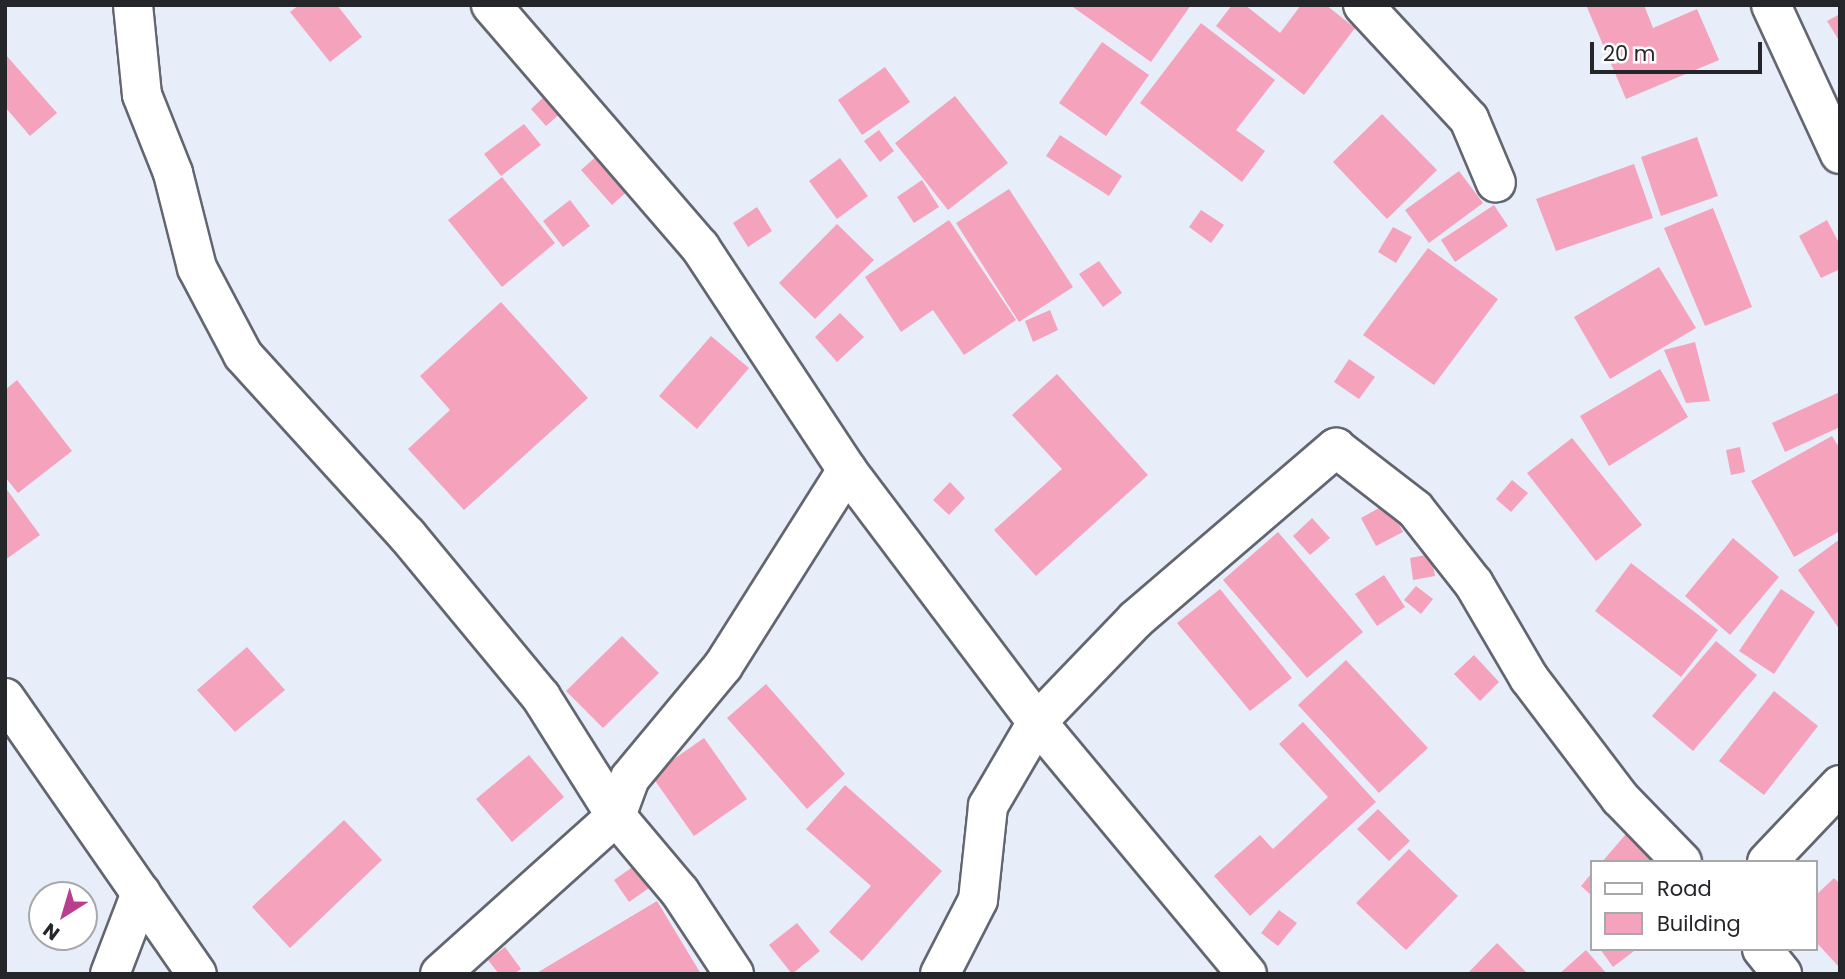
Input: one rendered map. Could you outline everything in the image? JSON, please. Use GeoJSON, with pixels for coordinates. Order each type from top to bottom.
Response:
{"type":"FeatureCollection","features":[{"type":"Feature","properties":{"kind":"street"},"geometry":{"type":"LineString","coordinates":[[133,5],[142,95],[173,173],[197,268],[243,355],[407,535],[541,697],[616,816],[680,892],[734,974]]}},
{"type":"Feature","properties":{"kind":"street"},"geometry":{"type":"LineString","coordinates":[[491,5],[700,247],[847,470],[1037,722],[1247,974]]}},
{"type":"Feature","properties":{"kind":"street"},"geometry":{"type":"LineString","coordinates":[[1363,5],[1469,119],[1496,183]]}},
{"type":"Feature","properties":{"kind":"street"},"geometry":{"type":"LineString","coordinates":[[1771,5],[1840,154]]}},
{"type":"Feature","properties":{"kind":"street"},"geometry":{"type":"LineString","coordinates":[[940,974],[978,900],[988,806],[1037,722],[1135,620],[1336,448],[1415,509],[1474,584],[1529,678],[1620,798],[1680,860]]}},
{"type":"Feature","properties":{"kind":"street"},"geometry":{"type":"LineString","coordinates":[[440,974],[616,816],[630,778],[723,666],[847,470]]}},
{"type":"Feature","properties":{"kind":"street"},"geometry":{"type":"LineString","coordinates":[[5,698],[197,974]]}},
{"type":"Feature","properties":{"kind":"street"},"geometry":{"type":"LineString","coordinates":[[1769,860],[1840,785]]}},
{"type":"Feature","properties":{"kind":"street"},"geometry":{"type":"LineString","coordinates":[[110,974],[141,893]]}},
{"type":"Feature","properties":{"kind":"street"},"geometry":{"type":"LineString","coordinates":[[1764,951],[1782,974]]}},
{"type":"Feature","properties":{"kind":"building"},"geometry":{"type":"Polygon","coordinates":[[[299,5],[337,5],[362,37],[330,62],[290,12],[299,5]]]}},
{"type":"Feature","properties":{"kind":"building"},"geometry":{"type":"Polygon","coordinates":[[[1070,5],[1191,5],[1151,62],[1070,5]]]}},
{"type":"Feature","properties":{"kind":"building"},"geometry":{"type":"Polygon","coordinates":[[[1232,5],[1245,5],[1280,33],[1301,5],[1326,5],[1355,28],[1304,95],[1216,26],[1232,5]]]}},
{"type":"Feature","properties":{"kind":"building"},"geometry":{"type":"Polygon","coordinates":[[[1586,5],[1644,5],[1653,28],[1697,9],[1719,60],[1626,99],[1586,5]]]}},
{"type":"Feature","properties":{"kind":"building"},"geometry":{"type":"Polygon","coordinates":[[[1840,14],[1840,42],[1827,21],[1840,14]]]}},
{"type":"Feature","properties":{"kind":"building"},"geometry":{"type":"Polygon","coordinates":[[[1201,23],[1275,80],[1236,130],[1265,151],[1242,182],[1140,103],[1201,23]]]}},
{"type":"Feature","properties":{"kind":"building"},"geometry":{"type":"Polygon","coordinates":[[[1102,42],[1149,75],[1106,136],[1059,103],[1102,42]]]}},
{"type":"Feature","properties":{"kind":"building"},"geometry":{"type":"Polygon","coordinates":[[[5,54],[57,113],[30,136],[5,107],[5,54]]]}},
{"type":"Feature","properties":{"kind":"building"},"geometry":{"type":"Polygon","coordinates":[[[885,67],[910,102],[862,135],[838,100],[885,67]]]}},
{"type":"Feature","properties":{"kind":"building"},"geometry":{"type":"Polygon","coordinates":[[[548,93],[563,111],[546,126],[531,109],[548,93]]]}},
{"type":"Feature","properties":{"kind":"building"},"geometry":{"type":"Polygon","coordinates":[[[955,96],[1008,163],[948,210],[895,143],[955,96]]]}},
{"type":"Feature","properties":{"kind":"building"},"geometry":{"type":"Polygon","coordinates":[[[1382,114],[1437,170],[1387,219],[1333,162],[1382,114]]]}},
{"type":"Feature","properties":{"kind":"building"},"geometry":{"type":"Polygon","coordinates":[[[524,124],[541,145],[501,176],[484,154],[524,124]]]}},
{"type":"Feature","properties":{"kind":"building"},"geometry":{"type":"Polygon","coordinates":[[[879,130],[894,151],[880,162],[864,141],[879,130]]]}},
{"type":"Feature","properties":{"kind":"building"},"geometry":{"type":"Polygon","coordinates":[[[1060,135],[1122,176],[1109,196],[1046,156],[1060,135]]]}},
{"type":"Feature","properties":{"kind":"building"},"geometry":{"type":"Polygon","coordinates":[[[1697,137],[1718,196],[1661,216],[1641,157],[1697,137]]]}},
{"type":"Feature","properties":{"kind":"building"},"geometry":{"type":"Polygon","coordinates":[[[600,153],[631,188],[612,205],[581,170],[600,153]]]}},
{"type":"Feature","properties":{"kind":"building"},"geometry":{"type":"Polygon","coordinates":[[[840,158],[868,196],[837,219],[809,181],[840,158]]]}},
{"type":"Feature","properties":{"kind":"building"},"geometry":{"type":"Polygon","coordinates":[[[1634,164],[1653,218],[1556,251],[1536,199],[1634,164]]]}},
{"type":"Feature","properties":{"kind":"building"},"geometry":{"type":"Polygon","coordinates":[[[1459,171],[1483,203],[1429,243],[1405,210],[1459,171]]]}},
{"type":"Feature","properties":{"kind":"building"},"geometry":{"type":"Polygon","coordinates":[[[502,177],[555,243],[502,287],[448,220],[502,177]]]}},
{"type":"Feature","properties":{"kind":"building"},"geometry":{"type":"Polygon","coordinates":[[[922,180],[939,207],[914,223],[897,197],[922,180]]]}},
{"type":"Feature","properties":{"kind":"building"},"geometry":{"type":"Polygon","coordinates":[[[1009,189],[1073,287],[1019,322],[956,223],[1009,189]]]}},
{"type":"Feature","properties":{"kind":"building"},"geometry":{"type":"Polygon","coordinates":[[[570,200],[590,226],[563,247],[543,221],[570,200]]]}},
{"type":"Feature","properties":{"kind":"building"},"geometry":{"type":"Polygon","coordinates":[[[1494,205],[1508,226],[1455,262],[1441,240],[1494,205]]]}},
{"type":"Feature","properties":{"kind":"building"},"geometry":{"type":"Polygon","coordinates":[[[757,207],[772,231],[748,247],[733,223],[757,207]]]}},
{"type":"Feature","properties":{"kind":"building"},"geometry":{"type":"Polygon","coordinates":[[[1713,208],[1752,307],[1705,326],[1664,228],[1713,208]]]}},
{"type":"Feature","properties":{"kind":"building"},"geometry":{"type":"Polygon","coordinates":[[[1201,210],[1224,225],[1211,243],[1189,227],[1201,210]]]}},
{"type":"Feature","properties":{"kind":"building"},"geometry":{"type":"Polygon","coordinates":[[[949,220],[1016,320],[964,355],[933,310],[901,332],[865,277],[949,220]]]}},
{"type":"Feature","properties":{"kind":"building"},"geometry":{"type":"Polygon","coordinates":[[[1827,220],[1840,245],[1840,269],[1821,278],[1799,236],[1827,220]]]}},
{"type":"Feature","properties":{"kind":"building"},"geometry":{"type":"Polygon","coordinates":[[[837,224],[874,260],[815,319],[779,283],[837,224]]]}},
{"type":"Feature","properties":{"kind":"building"},"geometry":{"type":"Polygon","coordinates":[[[1393,227],[1412,237],[1396,263],[1378,252],[1393,227]]]}},
{"type":"Feature","properties":{"kind":"building"},"geometry":{"type":"Polygon","coordinates":[[[1428,248],[1498,299],[1434,385],[1363,335],[1428,248]]]}},
{"type":"Feature","properties":{"kind":"building"},"geometry":{"type":"Polygon","coordinates":[[[1099,261],[1122,293],[1103,307],[1079,274],[1099,261]]]}},
{"type":"Feature","properties":{"kind":"building"},"geometry":{"type":"Polygon","coordinates":[[[1659,267],[1696,328],[1610,379],[1574,317],[1659,267]]]}},
{"type":"Feature","properties":{"kind":"building"},"geometry":{"type":"Polygon","coordinates":[[[501,302],[588,398],[464,510],[408,449],[450,410],[420,376],[501,302]]]}},
{"type":"Feature","properties":{"kind":"building"},"geometry":{"type":"Polygon","coordinates":[[[1050,310],[1058,330],[1033,342],[1025,321],[1050,310]]]}},
{"type":"Feature","properties":{"kind":"building"},"geometry":{"type":"Polygon","coordinates":[[[840,313],[864,337],[837,362],[815,337],[840,313]]]}},
{"type":"Feature","properties":{"kind":"building"},"geometry":{"type":"Polygon","coordinates":[[[711,336],[749,368],[697,429],[659,396],[711,336]]]}},
{"type":"Feature","properties":{"kind":"building"},"geometry":{"type":"Polygon","coordinates":[[[1695,342],[1710,401],[1686,403],[1664,350],[1695,342]]]}},
{"type":"Feature","properties":{"kind":"building"},"geometry":{"type":"Polygon","coordinates":[[[1349,359],[1375,377],[1359,399],[1334,382],[1349,359]]]}},
{"type":"Feature","properties":{"kind":"building"},"geometry":{"type":"Polygon","coordinates":[[[1660,369],[1688,417],[1609,466],[1580,416],[1660,369]]]}},
{"type":"Feature","properties":{"kind":"building"},"geometry":{"type":"Polygon","coordinates":[[[1057,374],[1148,475],[1036,576],[994,530],[1062,469],[1012,415],[1057,374]]]}},
{"type":"Feature","properties":{"kind":"building"},"geometry":{"type":"Polygon","coordinates":[[[17,380],[72,451],[18,493],[5,477],[5,390],[17,380]]]}},
{"type":"Feature","properties":{"kind":"building"},"geometry":{"type":"Polygon","coordinates":[[[1840,392],[1840,427],[1785,452],[1772,423],[1840,392]]]}},
{"type":"Feature","properties":{"kind":"building"},"geometry":{"type":"Polygon","coordinates":[[[1832,436],[1840,449],[1840,531],[1794,557],[1751,481],[1832,436]]]}},
{"type":"Feature","properties":{"kind":"building"},"geometry":{"type":"Polygon","coordinates":[[[1572,438],[1642,525],[1596,561],[1527,473],[1572,438]]]}},
{"type":"Feature","properties":{"kind":"building"},"geometry":{"type":"Polygon","coordinates":[[[1740,447],[1745,472],[1731,475],[1726,450],[1740,447]]]}},
{"type":"Feature","properties":{"kind":"building"},"geometry":{"type":"Polygon","coordinates":[[[1512,480],[1528,493],[1511,512],[1496,499],[1512,480]]]}},
{"type":"Feature","properties":{"kind":"building"},"geometry":{"type":"Polygon","coordinates":[[[950,482],[965,498],[949,515],[933,500],[950,482]]]}},
{"type":"Feature","properties":{"kind":"building"},"geometry":{"type":"Polygon","coordinates":[[[5,487],[40,535],[5,560],[5,487]]]}},
{"type":"Feature","properties":{"kind":"building"},"geometry":{"type":"Polygon","coordinates":[[[1388,503],[1403,532],[1376,546],[1361,518],[1388,503]]]}},
{"type":"Feature","properties":{"kind":"building"},"geometry":{"type":"Polygon","coordinates":[[[1312,518],[1330,538],[1310,555],[1293,536],[1312,518]]]}},
{"type":"Feature","properties":{"kind":"building"},"geometry":{"type":"Polygon","coordinates":[[[1278,532],[1363,632],[1307,678],[1223,580],[1278,532]]]}},
{"type":"Feature","properties":{"kind":"building"},"geometry":{"type":"Polygon","coordinates":[[[1733,538],[1779,577],[1730,635],[1685,596],[1733,538]]]}},
{"type":"Feature","properties":{"kind":"building"},"geometry":{"type":"Polygon","coordinates":[[[1840,539],[1840,630],[1798,570],[1840,539]]]}},
{"type":"Feature","properties":{"kind":"building"},"geometry":{"type":"Polygon","coordinates":[[[1431,554],[1435,576],[1413,580],[1410,558],[1431,554]]]}},
{"type":"Feature","properties":{"kind":"building"},"geometry":{"type":"Polygon","coordinates":[[[1631,563],[1718,630],[1681,677],[1595,611],[1631,563]]]}},
{"type":"Feature","properties":{"kind":"building"},"geometry":{"type":"Polygon","coordinates":[[[1384,575],[1405,607],[1377,626],[1355,594],[1384,575]]]}},
{"type":"Feature","properties":{"kind":"building"},"geometry":{"type":"Polygon","coordinates":[[[1416,586],[1433,599],[1421,614],[1404,600],[1416,586]]]}},
{"type":"Feature","properties":{"kind":"building"},"geometry":{"type":"Polygon","coordinates":[[[1220,589],[1292,678],[1250,711],[1177,623],[1220,589]]]}},
{"type":"Feature","properties":{"kind":"building"},"geometry":{"type":"Polygon","coordinates":[[[1781,589],[1815,612],[1774,674],[1739,651],[1781,589]]]}},
{"type":"Feature","properties":{"kind":"building"},"geometry":{"type":"Polygon","coordinates":[[[622,636],[659,673],[603,728],[566,691],[622,636]]]}},
{"type":"Feature","properties":{"kind":"building"},"geometry":{"type":"Polygon","coordinates":[[[1716,641],[1757,675],[1693,751],[1652,716],[1716,641]]]}},
{"type":"Feature","properties":{"kind":"building"},"geometry":{"type":"Polygon","coordinates":[[[247,647],[285,690],[235,732],[197,690],[247,647]]]}},
{"type":"Feature","properties":{"kind":"building"},"geometry":{"type":"Polygon","coordinates":[[[1474,655],[1499,682],[1480,701],[1454,674],[1474,655]]]}},
{"type":"Feature","properties":{"kind":"building"},"geometry":{"type":"Polygon","coordinates":[[[1346,660],[1428,748],[1379,793],[1298,705],[1346,660]]]}},
{"type":"Feature","properties":{"kind":"building"},"geometry":{"type":"Polygon","coordinates":[[[766,684],[845,774],[807,809],[727,718],[766,684]]]}},
{"type":"Feature","properties":{"kind":"building"},"geometry":{"type":"Polygon","coordinates":[[[1774,691],[1818,726],[1764,795],[1719,761],[1774,691]]]}},
{"type":"Feature","properties":{"kind":"building"},"geometry":{"type":"Polygon","coordinates":[[[1303,722],[1376,802],[1250,916],[1214,876],[1260,835],[1273,849],[1328,797],[1279,744],[1303,722]]]}},
{"type":"Feature","properties":{"kind":"building"},"geometry":{"type":"Polygon","coordinates":[[[704,738],[747,799],[694,836],[651,775],[704,738]]]}},
{"type":"Feature","properties":{"kind":"building"},"geometry":{"type":"Polygon","coordinates":[[[529,755],[564,797],[512,842],[476,799],[529,755]]]}},
{"type":"Feature","properties":{"kind":"building"},"geometry":{"type":"Polygon","coordinates":[[[845,785],[942,871],[862,961],[829,932],[871,886],[806,829],[845,785]]]}},
{"type":"Feature","properties":{"kind":"building"},"geometry":{"type":"Polygon","coordinates":[[[1378,809],[1410,841],[1389,861],[1357,829],[1378,809]]]}},
{"type":"Feature","properties":{"kind":"building"},"geometry":{"type":"Polygon","coordinates":[[[344,820],[382,860],[290,948],[252,907],[344,820]]]}},
{"type":"Feature","properties":{"kind":"building"},"geometry":{"type":"Polygon","coordinates":[[[1626,834],[1656,860],[1604,860],[1626,834]]]}},
{"type":"Feature","properties":{"kind":"building"},"geometry":{"type":"Polygon","coordinates":[[[1409,849],[1458,896],[1406,950],[1356,903],[1409,849]]]}},
{"type":"Feature","properties":{"kind":"building"},"geometry":{"type":"Polygon","coordinates":[[[634,866],[649,888],[629,902],[614,880],[634,866]]]}},
{"type":"Feature","properties":{"kind":"building"},"geometry":{"type":"Polygon","coordinates":[[[1590,875],[1590,894],[1581,886],[1590,875]]]}},
{"type":"Feature","properties":{"kind":"building"},"geometry":{"type":"Polygon","coordinates":[[[1834,878],[1840,884],[1840,968],[1817,943],[1817,894],[1834,878]]]}},
{"type":"Feature","properties":{"kind":"building"},"geometry":{"type":"Polygon","coordinates":[[[657,901],[701,974],[535,974],[657,901]]]}},
{"type":"Feature","properties":{"kind":"building"},"geometry":{"type":"Polygon","coordinates":[[[1279,910],[1297,923],[1278,946],[1261,933],[1279,910]]]}},
{"type":"Feature","properties":{"kind":"building"},"geometry":{"type":"Polygon","coordinates":[[[797,923],[820,951],[792,974],[769,945],[797,923]]]}},
{"type":"Feature","properties":{"kind":"building"},"geometry":{"type":"Polygon","coordinates":[[[1497,943],[1528,974],[1467,974],[1497,943]]]}},
{"type":"Feature","properties":{"kind":"building"},"geometry":{"type":"Polygon","coordinates":[[[505,947],[521,969],[514,974],[499,974],[488,960],[505,947]]]}},
{"type":"Feature","properties":{"kind":"building"},"geometry":{"type":"Polygon","coordinates":[[[1586,950],[1607,974],[1559,974],[1586,950]]]}},
{"type":"Feature","properties":{"kind":"building"},"geometry":{"type":"Polygon","coordinates":[[[1601,951],[1634,951],[1613,967],[1601,951]]]}}]}
